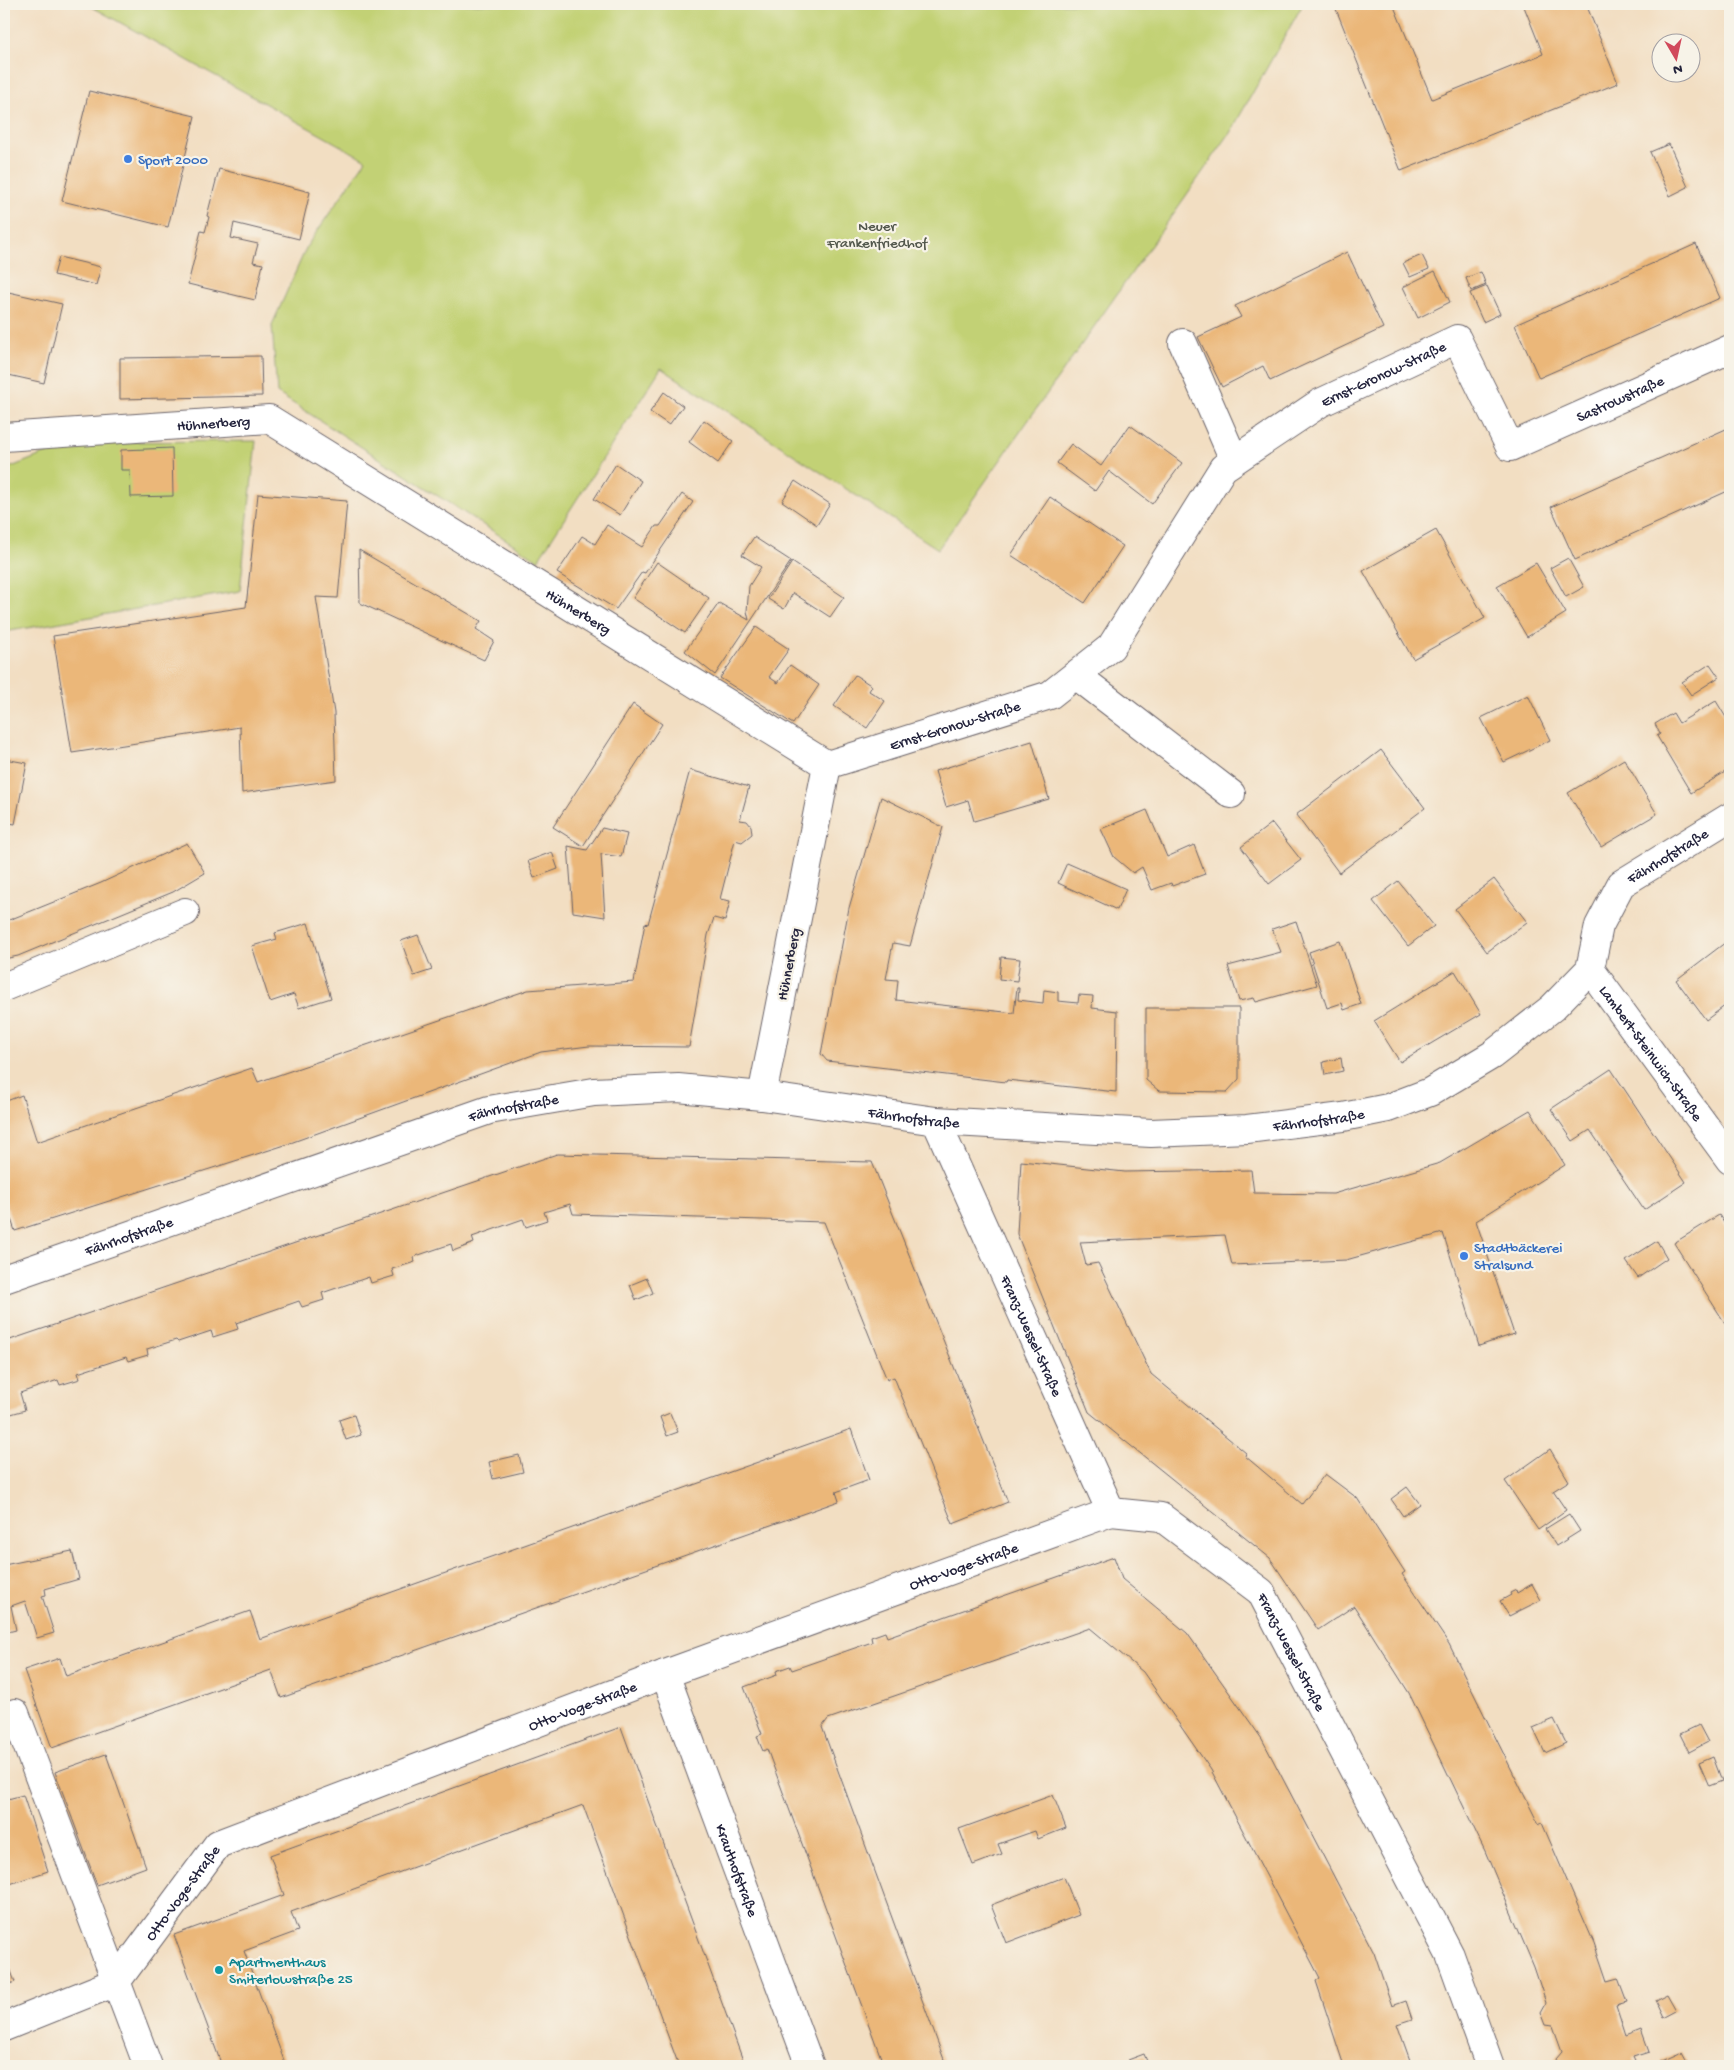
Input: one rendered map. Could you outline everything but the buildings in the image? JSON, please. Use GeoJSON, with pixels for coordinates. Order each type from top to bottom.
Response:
{"type":"FeatureCollection","features":[{"type":"Feature","properties":{"kind":"street","name":"Ernst-Gronow-Straße"},"geometry":{"type":"LineString","coordinates":[[828,765],[1050,695],[1111,647],[1223,468],[1320,403],[1457,339],[1510,448]]}},
{"type":"Feature","properties":{"kind":"street"},"geometry":{"type":"LineString","coordinates":[[1183,343],[1234,460]]}},
{"type":"Feature","properties":{"kind":"street","name":"Sastrowstraße"},"geometry":{"type":"LineString","coordinates":[[1510,448],[1730,349]]}},
{"type":"Feature","properties":{"kind":"street","name":"Hühnerberg"},"geometry":{"type":"LineString","coordinates":[[4,437],[269,419],[828,765],[762,1096]]}},
{"type":"Feature","properties":{"kind":"street"},"geometry":{"type":"LineString","coordinates":[[1076,675],[1231,794]]}},
{"type":"Feature","properties":{"kind":"street","name":"Fährhofstraße"},"geometry":{"type":"LineString","coordinates":[[4,1280],[489,1110],[594,1092],[678,1088],[762,1096],[936,1121],[1151,1133],[1247,1129],[1343,1117],[1388,1108],[1430,1092],[1492,1055],[1552,1008],[1590,970],[1599,926],[1621,884],[1730,817]]}},
{"type":"Feature","properties":{"kind":"street"},"geometry":{"type":"LineString","coordinates":[[4,987],[185,912]]}},
{"type":"Feature","properties":{"kind":"street","name":"Lambert-Steinwich-Straße"},"geometry":{"type":"LineString","coordinates":[[1590,970],[1730,1160]]}},
{"type":"Feature","properties":{"kind":"street","name":"Franz-Wessel-Straße"},"geometry":{"type":"LineString","coordinates":[[936,1121],[1111,1512],[1161,1517],[1261,1592],[1450,1955],[1490,2066]]}},
{"type":"Feature","properties":{"kind":"street","name":"Otto-Voge-Straße"},"geometry":{"type":"LineString","coordinates":[[116,1982],[218,1844],[665,1674],[1111,1512]]}},
{"type":"Feature","properties":{"kind":"street","name":"Krauthofstraße"},"geometry":{"type":"LineString","coordinates":[[665,1674],[810,2066]]}},
{"type":"Feature","properties":{"kind":"street"},"geometry":{"type":"LineString","coordinates":[[15,1713],[148,2066]]}},
{"type":"Feature","properties":{"kind":"street"},"geometry":{"type":"LineString","coordinates":[[4,2027],[116,1982]]}},
{"type":"Feature","properties":{"kind":"green space","name":"Neuer Frankenfriedhof"},"geometry":{"type":"Polygon","coordinates":[[[87,4],[1303,4],[1230,133],[938,549],[661,368],[538,560],[277,393],[272,325],[307,246],[366,160],[87,4]]]}},
{"type":"Feature","properties":{"kind":"green space"},"geometry":{"type":"Polygon","coordinates":[[[256,441],[240,591],[4,632],[4,470],[74,442],[256,441]]]}},
{"type":"Feature","properties":{"kind":"place","name":"Sport 2000"},"geometry":{"type":"Point","coordinates":[128,159]}},
{"type":"Feature","properties":{"kind":"place","name":"Stadtbäckerei Stralsund"},"geometry":{"type":"Point","coordinates":[1464,1256]}},
{"type":"Feature","properties":{"kind":"place","name":"Apartmenthaus Smiterlowstraße 25"},"geometry":{"type":"Point","coordinates":[219,1970]}}]}
